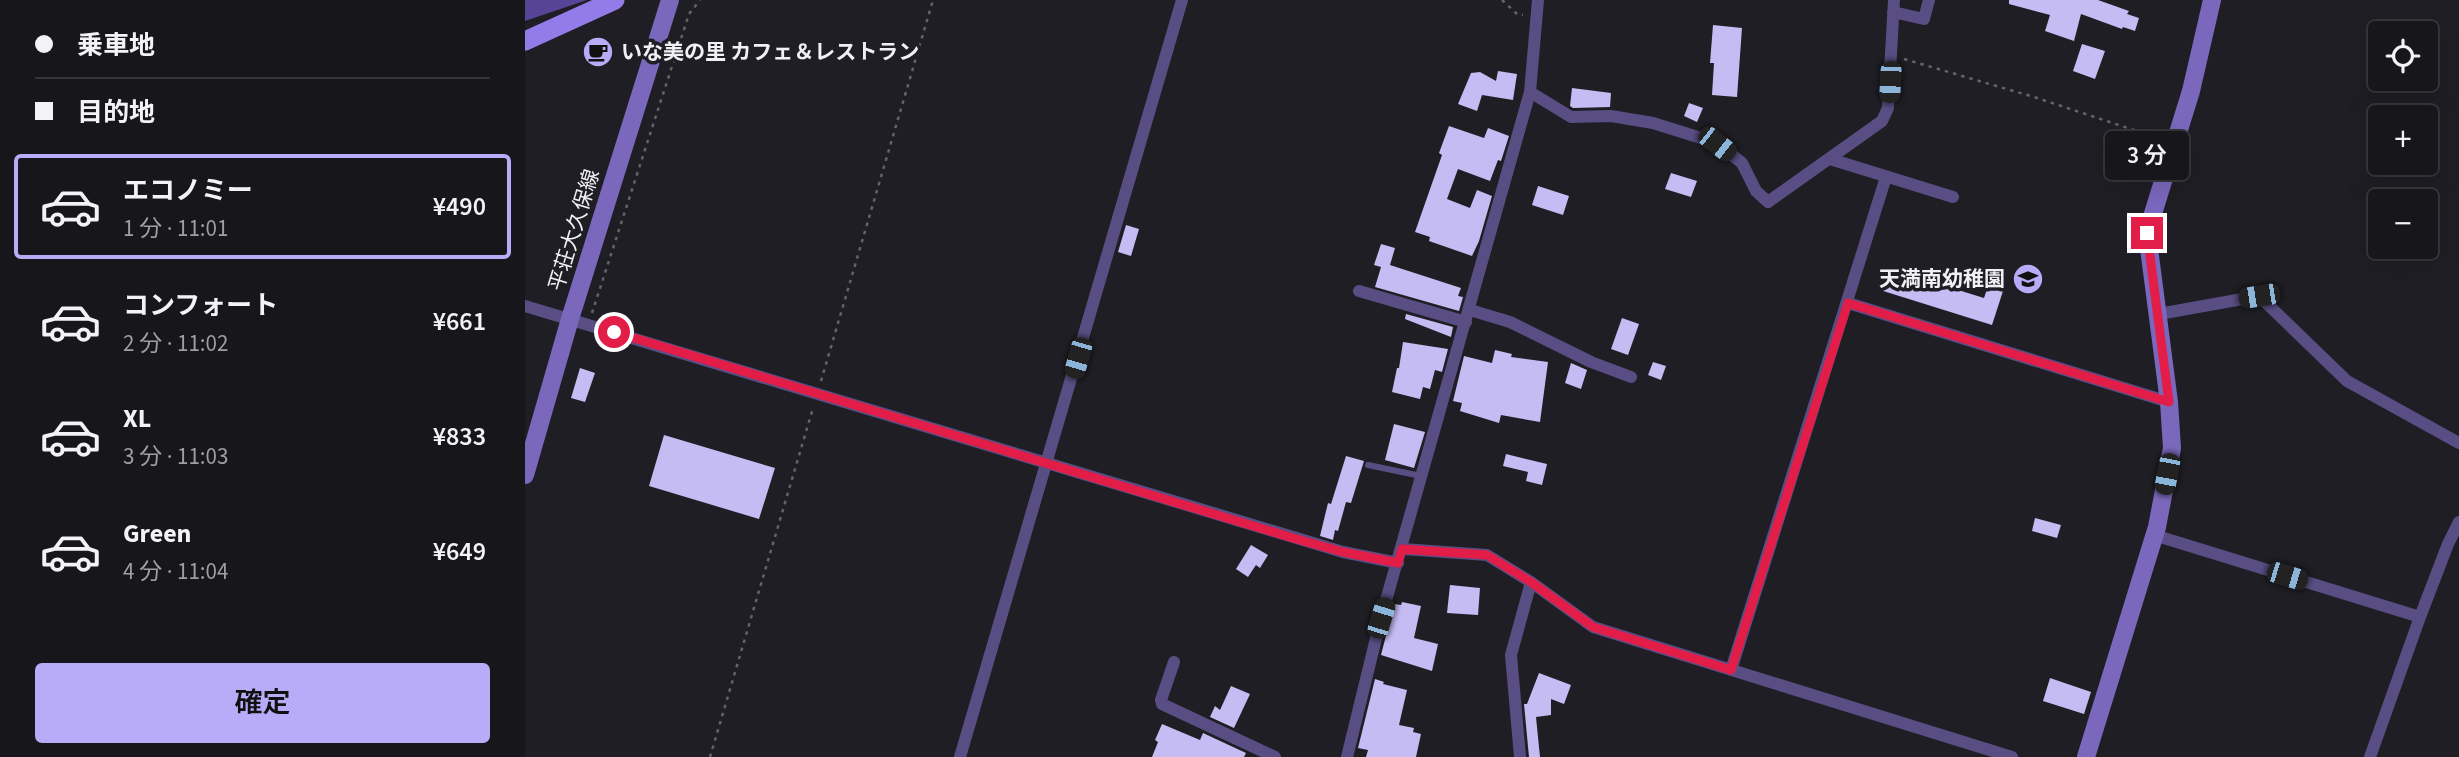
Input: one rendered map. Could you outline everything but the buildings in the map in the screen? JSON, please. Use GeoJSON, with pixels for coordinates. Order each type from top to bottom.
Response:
{"type":"FeatureCollection","features":[{"type":"Feature","properties":{"kind":"main road"},"geometry":{"type":"LineString","coordinates":[[525,41],[615,0]]}},
{"type":"Feature","properties":{"kind":"street","name":"平荘大久保線"},"geometry":{"type":"LineString","coordinates":[[525,474],[570,318],[670,0]]}},
{"type":"Feature","properties":{"kind":"street"},"geometry":{"type":"LineString","coordinates":[[960,757],[1182,0]]}},
{"type":"Feature","properties":{"kind":"street"},"geometry":{"type":"LineString","coordinates":[[1347,757],[1381,618],[1530,92],[1538,0]]}},
{"type":"Feature","properties":{"kind":"street"},"geometry":{"type":"LineString","coordinates":[[1530,92],[1571,117],[1611,116],[1653,123],[1717,144],[1742,163],[1756,191],[1768,202],[1882,121],[1888,108],[1894,6],[1924,19],[1929,0]]}},
{"type":"Feature","properties":{"kind":"street"},"geometry":{"type":"LineString","coordinates":[[2086,757],[2154,535],[2172,448],[2159,314],[2147,233],[2191,91],[2212,0]]}},
{"type":"Feature","properties":{"kind":"street"},"geometry":{"type":"LineString","coordinates":[[1830,159],[1953,197]]}},
{"type":"Feature","properties":{"kind":"street"},"geometry":{"type":"LineString","coordinates":[[1731,670],[1886,177]]}},
{"type":"Feature","properties":{"kind":"street"},"geometry":{"type":"LineString","coordinates":[[1359,291],[1520,326],[1591,362],[1631,377]]}},
{"type":"Feature","properties":{"kind":"street"},"geometry":{"type":"LineString","coordinates":[[2159,314],[2259,296],[2347,380],[2459,443]]}},
{"type":"Feature","properties":{"kind":"street"},"geometry":{"type":"LineString","coordinates":[[1848,303],[2169,402]]}},
{"type":"Feature","properties":{"kind":"street"},"geometry":{"type":"LineString","coordinates":[[525,306],[1047,465],[1343,552],[1398,563]]}},
{"type":"Feature","properties":{"kind":"street"},"geometry":{"type":"LineString","coordinates":[[2370,757],[2420,617],[2459,522]]}},
{"type":"Feature","properties":{"kind":"street"},"geometry":{"type":"LineString","coordinates":[[2154,535],[2420,617]]}},
{"type":"Feature","properties":{"kind":"street"},"geometry":{"type":"LineString","coordinates":[[1402,549],[1487,555],[1531,582],[1593,627],[2012,757]]}},
{"type":"Feature","properties":{"kind":"street"},"geometry":{"type":"LineString","coordinates":[[1520,757],[1511,655],[1531,582]]}},
{"type":"Feature","properties":{"kind":"street"},"geometry":{"type":"LineString","coordinates":[[1174,662],[1162,704],[1275,757]]}},
{"type":"Feature","properties":{"kind":"lane"},"geometry":{"type":"LineString","coordinates":[[1368,465],[1423,476]]}},
{"type":"Feature","properties":{"kind":"path"},"geometry":{"type":"LineString","coordinates":[[589,324],[689,14],[700,0]]}},
{"type":"Feature","properties":{"kind":"path"},"geometry":{"type":"LineString","coordinates":[[710,757],[933,0]]}},
{"type":"Feature","properties":{"kind":"path"},"geometry":{"type":"LineString","coordinates":[[1501,0],[1517,14],[1537,18]]}},
{"type":"Feature","properties":{"kind":"path"},"geometry":{"type":"LineString","coordinates":[[1891,56],[2034,97],[2175,143]]}},
{"type":"Feature","properties":{"kind":"shaded area"},"geometry":{"type":"Polygon","coordinates":[[[525,0],[587,0],[525,21],[525,0]]]}},
{"type":"Feature","properties":{"kind":"place","name":"いな美の里 カフェ＆レストラン"},"geometry":{"type":"Point","coordinates":[598,52]}},
{"type":"Feature","properties":{"kind":"place","name":"天満南幼稚園"},"geometry":{"type":"Point","coordinates":[2028,279]}},
{"type":"Feature","properties":{"kind":"route"},"geometry":{"type":"LineString","coordinates":[[614,332],[1343,552],[1398,563],[1402,549],[1487,555],[1531,582],[1593,627],[1731,670],[1848,303],[2169,402],[2147,233]]}}]}
